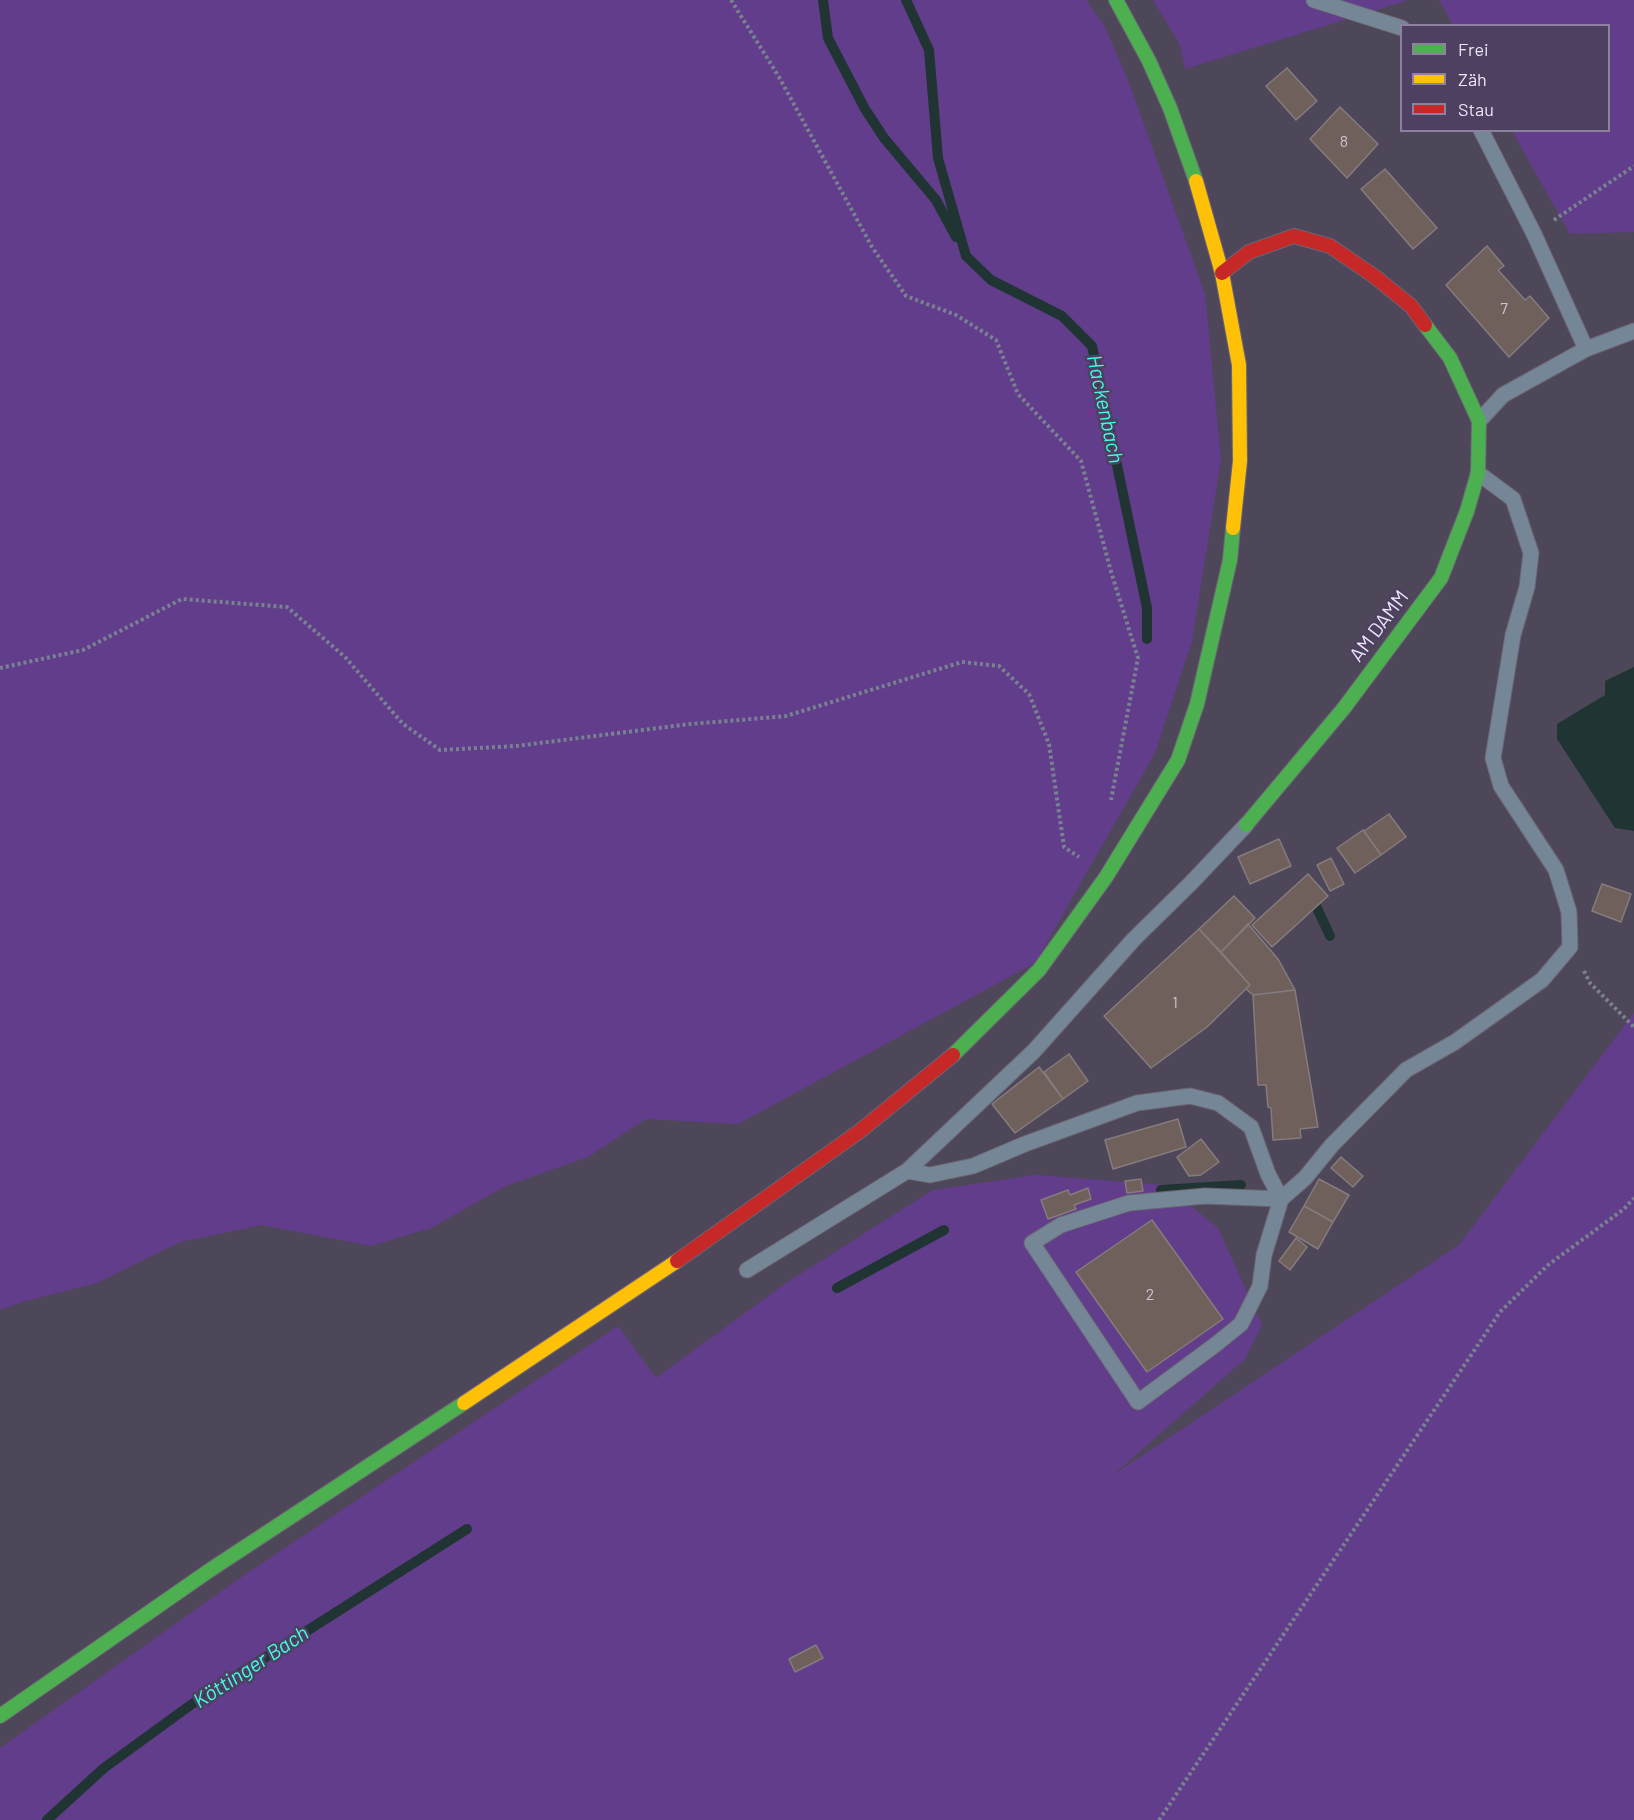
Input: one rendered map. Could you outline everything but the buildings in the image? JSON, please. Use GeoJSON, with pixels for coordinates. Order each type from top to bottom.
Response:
{"type":"FeatureCollection","features":[{"type":"Feature","properties":{"kind":"main road"},"geometry":{"type":"LineString","coordinates":[[0,1716],[210,1570],[652,1279],[860,1131],[964,1046],[1039,970],[1106,877],[1178,760],[1197,704],[1230,560],[1240,461],[1239,365],[1222,273],[1202,199],[1170,108],[1149,61],[1116,0]]}},
{"type":"Feature","properties":{"kind":"main road","name":"AM DAMM"},"geometry":{"type":"LineString","coordinates":[[1222,273],[1249,252],[1294,236],[1330,246],[1374,276],[1411,306],[1450,358],[1479,421],[1478,473],[1467,511],[1441,578],[1344,708],[1246,825]]}},
{"type":"Feature","properties":{"kind":"lane"},"geometry":{"type":"LineString","coordinates":[[1314,0],[1400,28]]}},
{"type":"Feature","properties":{"kind":"lane"},"geometry":{"type":"LineString","coordinates":[[1482,132],[1534,234],[1586,349]]}},
{"type":"Feature","properties":{"kind":"lane"},"geometry":{"type":"LineString","coordinates":[[1479,421],[1503,395],[1586,349],[1634,331]]}},
{"type":"Feature","properties":{"kind":"lane"},"geometry":{"type":"LineString","coordinates":[[1281,1199],[1205,1196],[1129,1203],[1061,1225],[1032,1243],[1138,1402],[1241,1324],[1260,1286],[1264,1255],[1281,1199],[1305,1178],[1332,1145],[1406,1070],[1455,1042],[1542,980],[1570,947],[1569,912],[1556,870],[1501,786],[1493,758],[1511,644],[1527,586],[1531,553],[1513,499],[1478,473]]}},
{"type":"Feature","properties":{"kind":"lane"},"geometry":{"type":"LineString","coordinates":[[747,1270],[907,1171],[1034,1051],[1134,939],[1246,825]]}},
{"type":"Feature","properties":{"kind":"lane"},"geometry":{"type":"LineString","coordinates":[[907,1171],[930,1175],[973,1166],[1025,1144],[1137,1103],[1190,1096],[1218,1103],[1251,1127],[1268,1174],[1281,1199]]}},
{"type":"Feature","properties":{"kind":"path"},"geometry":{"type":"LineString","coordinates":[[731,0],[779,77],[872,247],[906,296],[956,315],[996,340],[1018,394],[1081,462],[1138,658],[1110,802]]}},
{"type":"Feature","properties":{"kind":"path"},"geometry":{"type":"LineString","coordinates":[[1534,234],[1634,166]]}},
{"type":"Feature","properties":{"kind":"path"},"geometry":{"type":"LineString","coordinates":[[0,668],[83,650],[182,599],[287,608],[345,657],[403,724],[440,750],[516,746],[690,724],[786,716],[962,662],[999,666],[1029,694],[1049,744],[1064,847],[1106,877]]}},
{"type":"Feature","properties":{"kind":"path"},"geometry":{"type":"LineString","coordinates":[[1570,947],[1590,983],[1634,1027]]}},
{"type":"Feature","properties":{"kind":"path"},"geometry":{"type":"LineString","coordinates":[[1159,1820],[1500,1312],[1548,1265],[1624,1209],[1634,1198]]}},
{"type":"Feature","properties":{"kind":"shaded area"},"geometry":{"type":"Polygon","coordinates":[[[0,0],[1086,0],[1105,27],[1129,83],[1205,294],[1221,459],[1192,641],[1155,753],[1035,963],[738,1124],[646,1119],[588,1157],[506,1186],[431,1228],[371,1246],[262,1225],[180,1242],[97,1283],[22,1302],[0,1310],[0,0]]]}},
{"type":"Feature","properties":{"kind":"shaded area"},"geometry":{"type":"Polygon","coordinates":[[[1153,0],[1409,0],[1185,69],[1180,45],[1153,0]]]}},
{"type":"Feature","properties":{"kind":"shaded area"},"geometry":{"type":"Polygon","coordinates":[[[1439,0],[1634,0],[1634,232],[1570,234],[1513,132],[1610,132],[1610,24],[1452,24],[1439,0]]]}},
{"type":"Feature","properties":{"kind":"shaded area"},"geometry":{"type":"Polygon","coordinates":[[[1634,667],[1634,831],[1615,828],[1557,739],[1557,724],[1605,695],[1605,681],[1634,667]]]}},
{"type":"Feature","properties":{"kind":"shaded area"},"geometry":{"type":"Polygon","coordinates":[[[1634,1013],[1634,1820],[0,1820],[0,1748],[243,1576],[618,1326],[656,1378],[786,1283],[933,1190],[1036,1175],[1165,1185],[1218,1228],[1262,1325],[1245,1359],[1113,1475],[1459,1245],[1634,1013]]]}},
{"type":"Feature","properties":{"kind":"waterway"},"geometry":{"type":"LineString","coordinates":[[823,0],[828,38],[865,109],[884,138],[936,200],[956,237]]}},
{"type":"Feature","properties":{"kind":"waterway","name":"Hackenbach"},"geometry":{"type":"LineString","coordinates":[[906,0],[929,50],[938,158],[966,256],[991,280],[1062,316],[1092,346],[1147,608],[1147,639]]}},
{"type":"Feature","properties":{"kind":"waterway"},"geometry":{"type":"LineString","coordinates":[[1311,895],[1330,936]]}},
{"type":"Feature","properties":{"kind":"waterway","name":"Köttinger Bach"},"geometry":{"type":"LineString","coordinates":[[1161,1190],[1241,1185]]}},
{"type":"Feature","properties":{"kind":"waterway","name":"Köttinger Bach"},"geometry":{"type":"LineString","coordinates":[[837,1288],[944,1230]]}},
{"type":"Feature","properties":{"kind":"waterway","name":"Köttinger Bach"},"geometry":{"type":"LineString","coordinates":[[47,1820],[104,1768],[192,1704],[467,1529]]}},
{"type":"Feature","properties":{"kind":"traffic: fast"},"geometry":{"type":"LineString","coordinates":[[1116,0],[1149,61],[1170,108],[1196,181]]}},
{"type":"Feature","properties":{"kind":"traffic: fast"},"geometry":{"type":"LineString","coordinates":[[1246,825],[1344,708],[1441,578],[1467,511],[1478,473],[1479,421],[1450,358],[1425,325]]}},
{"type":"Feature","properties":{"kind":"traffic: fast"},"geometry":{"type":"LineString","coordinates":[[953,1055],[1039,970],[1106,877],[1178,760],[1197,704],[1230,560],[1233,528]]}},
{"type":"Feature","properties":{"kind":"traffic: fast"},"geometry":{"type":"LineString","coordinates":[[0,1716],[210,1570],[464,1403]]}},
{"type":"Feature","properties":{"kind":"traffic: slow"},"geometry":{"type":"LineString","coordinates":[[1196,181],[1222,273],[1239,365],[1240,461],[1233,528]]}},
{"type":"Feature","properties":{"kind":"traffic: slow"},"geometry":{"type":"LineString","coordinates":[[464,1403],[677,1261]]}},
{"type":"Feature","properties":{"kind":"traffic: jam"},"geometry":{"type":"LineString","coordinates":[[1222,273],[1249,252],[1294,236],[1330,246],[1374,276],[1411,306],[1425,325]]}},
{"type":"Feature","properties":{"kind":"traffic: jam"},"geometry":{"type":"LineString","coordinates":[[677,1261],[860,1131],[953,1055]]}}]}
